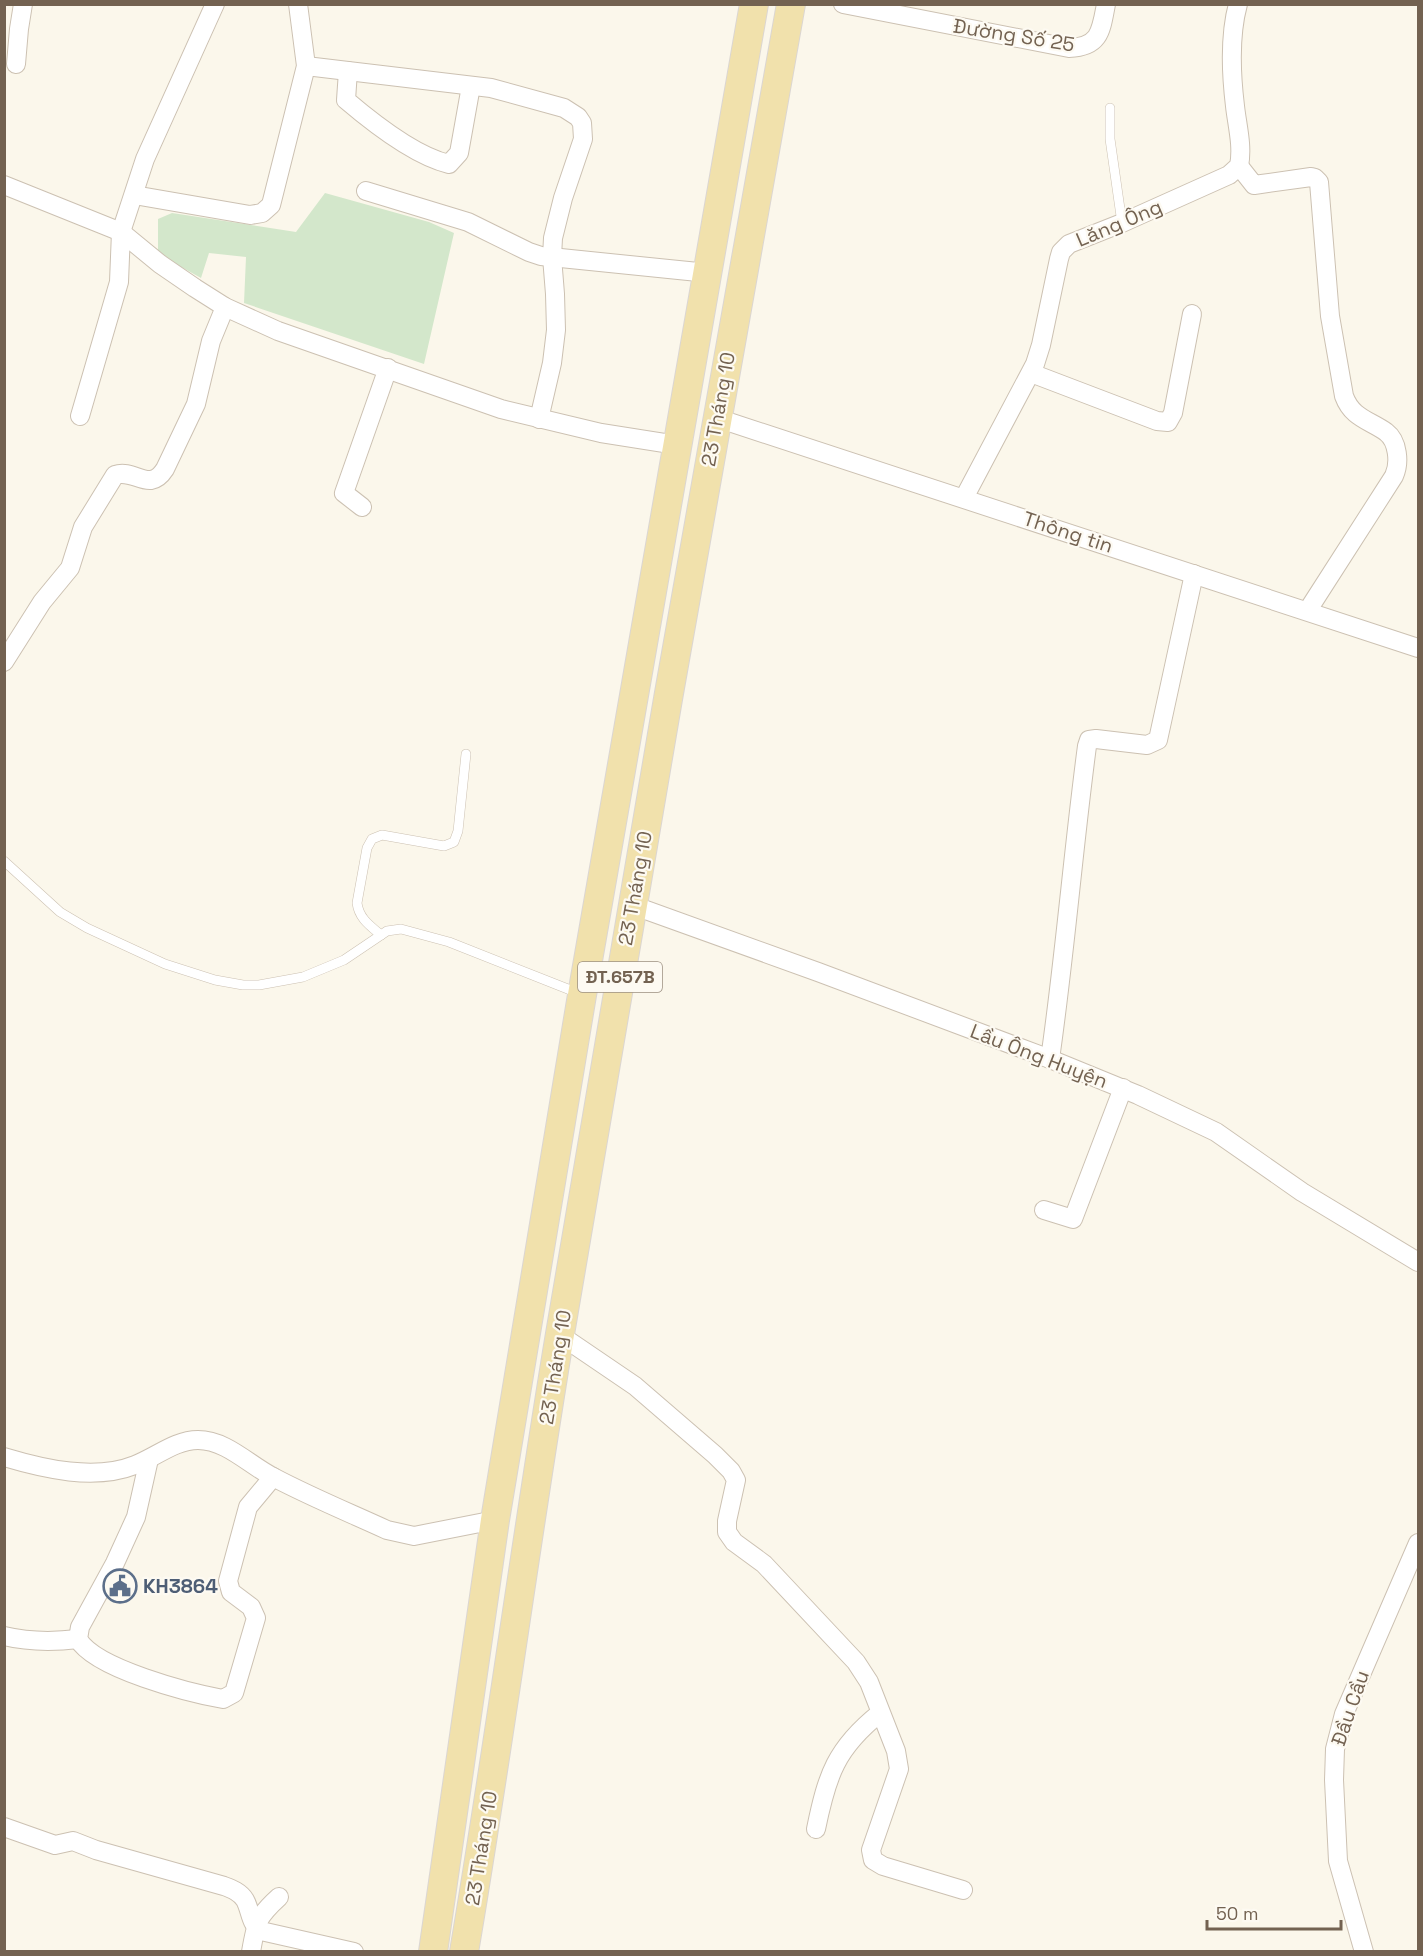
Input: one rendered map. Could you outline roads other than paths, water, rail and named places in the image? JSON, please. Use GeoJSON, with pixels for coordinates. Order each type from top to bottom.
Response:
{"type":"FeatureCollection","features":[{"type":"Feature","properties":{"kind":"main road","name":"23 Tháng 10"},"geometry":{"type":"LineString","coordinates":[[433,1952],[495,1520],[582,995],[754,4]]}},
{"type":"Feature","properties":{"kind":"main road","name":"23 Tháng 10"},"geometry":{"type":"LineString","coordinates":[[464,1952],[487,1818],[560,1335],[632,905],[791,4]]}},
{"type":"Feature","properties":{"kind":"main road"},"geometry":{"type":"LineString","coordinates":[[495,1520],[530,1525]]}},
{"type":"Feature","properties":{"kind":"street"},"geometry":{"type":"LineString","coordinates":[[16,64],[18,29],[23,4]]}},
{"type":"Feature","properties":{"kind":"street"},"geometry":{"type":"LineString","coordinates":[[80,416],[119,282],[121,232],[146,159],[215,4]]}},
{"type":"Feature","properties":{"kind":"street"},"geometry":{"type":"LineString","coordinates":[[134,195],[250,215],[266,210],[273,201],[306,66],[298,4]]}},
{"type":"Feature","properties":{"kind":"street","name":"Đường Số 25"},"geometry":{"type":"LineString","coordinates":[[843,4],[1069,48],[1087,46],[1095,40],[1102,24],[1106,4]]}},
{"type":"Feature","properties":{"kind":"street"},"geometry":{"type":"LineString","coordinates":[[1238,4],[1232,38],[1234,103],[1240,151],[1239,166],[1254,185],[1311,177],[1319,182],[1330,315],[1346,403],[1356,414],[1390,436],[1398,457],[1398,467],[1394,476],[1308,610]]}},
{"type":"Feature","properties":{"kind":"street"},"geometry":{"type":"LineString","coordinates":[[306,66],[491,88],[564,108],[578,117],[582,123],[583,140],[555,226],[552,257],[556,330],[552,363],[539,419]]}},
{"type":"Feature","properties":{"kind":"street"},"geometry":{"type":"LineString","coordinates":[[348,71],[346,100],[376,126],[438,161],[449,164],[459,153],[471,86]]}},
{"type":"Feature","properties":{"kind":"street","name":"Lăng Ông"},"geometry":{"type":"LineString","coordinates":[[964,498],[1031,373],[1041,345],[1061,252],[1069,244],[1229,175],[1239,166]]}},
{"type":"Feature","properties":{"kind":"street"},"geometry":{"type":"LineString","coordinates":[[4,185],[121,232],[160,264],[225,307],[278,331],[483,403],[539,419],[677,445]]}},
{"type":"Feature","properties":{"kind":"street"},"geometry":{"type":"LineString","coordinates":[[366,191],[468,222],[529,252],[552,257],[708,273]]}},
{"type":"Feature","properties":{"kind":"street"},"geometry":{"type":"LineString","coordinates":[[4,662],[42,602],[70,568],[83,527],[115,475],[124,473],[147,481],[158,478],[165,469],[196,404],[211,341],[225,307]]}},
{"type":"Feature","properties":{"kind":"street"},"geometry":{"type":"LineString","coordinates":[[1031,373],[1157,422],[1168,422],[1173,413],[1192,314]]}},
{"type":"Feature","properties":{"kind":"street"},"geometry":{"type":"LineString","coordinates":[[362,507],[344,493],[388,368]]}},
{"type":"Feature","properties":{"kind":"street","name":"Thông tin"},"geometry":{"type":"LineString","coordinates":[[717,417],[1419,648]]}},
{"type":"Feature","properties":{"kind":"street"},"geometry":{"type":"LineString","coordinates":[[1050,1059],[1063,969],[1072,861],[1087,746],[1089,740],[1096,739],[1147,745],[1158,740],[1162,732],[1194,574]]}},
{"type":"Feature","properties":{"kind":"street","name":"Lầu Ông Huyện"},"geometry":{"type":"LineString","coordinates":[[632,905],[818,972],[1123,1088],[1216,1132],[1302,1192],[1419,1262]]}},
{"type":"Feature","properties":{"kind":"street"},"geometry":{"type":"LineString","coordinates":[[1044,1210],[1073,1220],[1123,1088]]}},
{"type":"Feature","properties":{"kind":"street"},"geometry":{"type":"LineString","coordinates":[[560,1335],[635,1386],[731,1471],[736,1480],[727,1521],[727,1532],[734,1542],[764,1564],[867,1676],[896,1751],[899,1768],[871,1850],[873,1860],[883,1866],[963,1890]]}},
{"type":"Feature","properties":{"kind":"street"},"geometry":{"type":"LineString","coordinates":[[4,1457],[65,1472],[118,1470],[149,1459],[177,1444],[200,1440],[226,1447],[273,1478],[400,1534],[414,1536],[495,1520]]}},
{"type":"Feature","properties":{"kind":"street"},"geometry":{"type":"LineString","coordinates":[[149,1459],[136,1517],[115,1563],[80,1627],[78,1640],[85,1649],[125,1671],[224,1699],[234,1694],[256,1618],[251,1606],[231,1592],[228,1581],[248,1507],[273,1478]]}},
{"type":"Feature","properties":{"kind":"street","name":"Đầu Cầu"},"geometry":{"type":"LineString","coordinates":[[1364,1952],[1338,1861],[1334,1780],[1335,1749],[1344,1714],[1419,1543]]}},
{"type":"Feature","properties":{"kind":"street"},"geometry":{"type":"LineString","coordinates":[[4,1636],[25,1641],[78,1640]]}},
{"type":"Feature","properties":{"kind":"street"},"geometry":{"type":"LineString","coordinates":[[816,1829],[821,1802],[830,1774],[843,1750],[860,1729],[880,1713]]}},
{"type":"Feature","properties":{"kind":"street"},"geometry":{"type":"LineString","coordinates":[[4,1827],[55,1845],[73,1841],[96,1850],[224,1886],[236,1891],[244,1899],[255,1927],[274,1935],[354,1952]]}},
{"type":"Feature","properties":{"kind":"street"},"geometry":{"type":"LineString","coordinates":[[251,1952],[255,1927],[260,1916],[279,1897]]}},
{"type":"Feature","properties":{"kind":"lane"},"geometry":{"type":"LineString","coordinates":[[1110,108],[1110,139],[1122,223]]}},
{"type":"Feature","properties":{"kind":"lane"},"geometry":{"type":"LineString","coordinates":[[381,934],[364,920],[358,910],[358,894],[367,848],[372,839],[382,835],[444,846],[454,842],[458,831],[466,754]]}},
{"type":"Feature","properties":{"kind":"lane"},"geometry":{"type":"LineString","coordinates":[[4,861],[60,912],[165,964],[215,980],[243,985],[259,985],[303,977],[344,960],[381,934],[395,929],[448,942],[582,995]]}},
{"type":"Feature","properties":{"kind":"place","name":"KH3864"},"geometry":{"type":"Point","coordinates":[120,1586]}}]}
